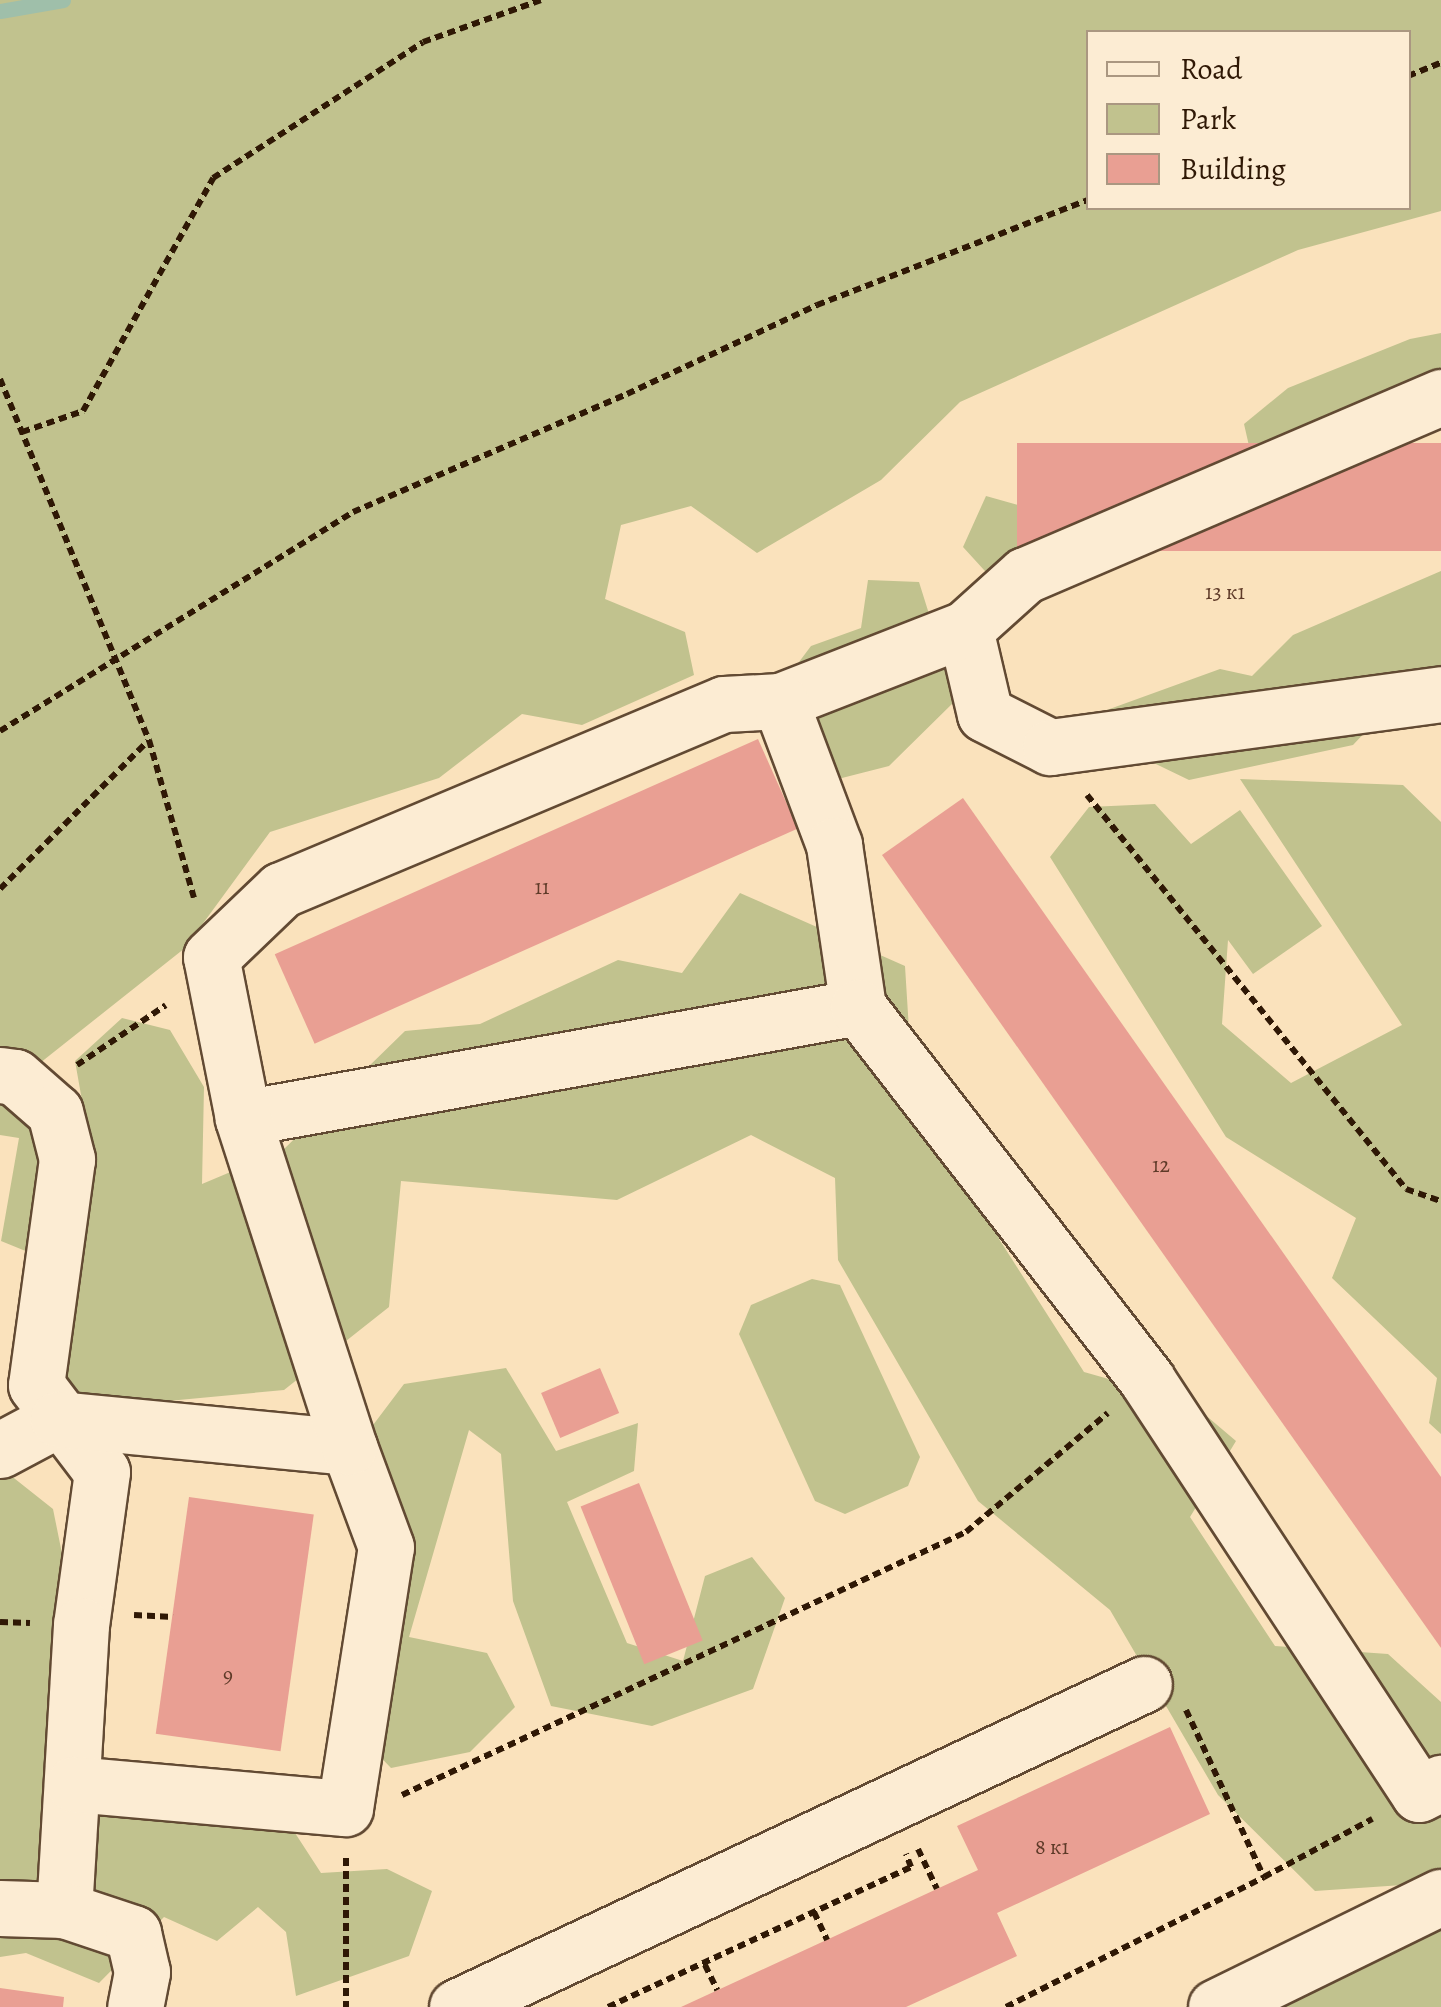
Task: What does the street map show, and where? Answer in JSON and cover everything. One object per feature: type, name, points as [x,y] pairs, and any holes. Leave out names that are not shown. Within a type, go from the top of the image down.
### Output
[{"type":"street","points":[[74,1784],[346,1808],[386,1548],[349,1447],[244,1118],[212,965],[281,890],[724,704],[780,701],[965,628],[1025,575],[1441,397]]},
{"type":"street","points":[[965,628],[984,714],[1050,747],[1441,694]]},
{"type":"street","points":[[780,701],[834,845],[858,1007],[1147,1380],[1430,1788]]},
{"type":"street","points":[[244,1118],[858,1007]]},
{"type":"street","points":[[17,1084],[55,1112],[67,1159],[36,1385],[58,1419],[102,1472],[81,1625],[64,1910]]},
{"type":"street","points":[[0,1450],[58,1419],[349,1447]]},
{"type":"street","points":[[457,2007],[1165,1696]]},
{"type":"street","points":[[1216,2007],[1441,1897]]},
{"type":"street","points":[[0,1908],[64,1910],[133,1933],[142,1972],[135,2007]]},
{"type":"path","points":[[22,432],[83,410],[213,178],[423,42],[541,0]]},
{"type":"path","points":[[1411,75],[1441,63]]},
{"type":"path","points":[[0,731],[353,512],[627,394],[817,305],[1086,201]]},
{"type":"path","points":[[0,379],[148,740],[212,965],[17,1084]]},
{"type":"path","points":[[0,888],[148,740]]},
{"type":"path","points":[[1050,747],[1169,901],[1406,1189],[1441,1201]]},
{"type":"path","points":[[346,2007],[346,1808],[407,1794],[966,1532],[1147,1380]]},
{"type":"path","points":[[1165,1696],[1264,1878]]},
{"type":"path","points":[[1006,2007],[1264,1878],[1430,1788]]},
{"type":"path","points":[[913,1838],[937,1889]]},
{"type":"path","points":[[705,1964],[701,1966],[911,1867],[902,1839]]},
{"type":"path","points":[[814,1912],[827,1940]]},
{"type":"path","points":[[705,1964],[716,1990]]},
{"type":"path","points":[[608,2007],[705,1964]]},
{"type":"green space","points":[[0,0],[1441,0],[1441,211],[1298,250],[960,402],[881,480],[757,553],[691,506],[621,525],[605,599],[685,632],[694,675],[582,725],[522,714],[439,778],[270,832],[185,948],[40,1063],[0,1052]]},
{"type":"green space","points":[[1441,333],[1441,424],[1252,459],[1244,424],[1288,388],[1410,339]]},
{"type":"green space","points":[[1109,459],[1169,459],[1148,543],[995,582],[963,547],[986,496],[1064,518]]},
{"type":"green space","points":[[1441,571],[1441,719],[1421,673],[1353,745],[1189,780],[1071,723],[1220,669],[1252,676],[1293,635]]},
{"type":"green space","points":[[868,580],[919,582],[956,700],[889,766],[838,779],[787,678],[811,646],[861,628]]},
{"type":"green space","points":[[1240,779],[1403,785],[1441,822],[1441,1434],[1429,1423],[1437,1378],[1332,1278],[1356,1218],[1226,1137],[1050,857],[1089,807],[1155,804],[1191,844],[1240,810],[1322,926],[1253,974],[1228,940],[1222,1024],[1291,1083],[1402,1025]]},
{"type":"green space","points":[[740,893],[905,966],[909,1030],[1004,1151],[999,1239],[1084,1372],[1190,1402],[1236,1441],[1190,1517],[1275,1646],[1388,1654],[1441,1702],[1441,1873],[1417,1884],[1315,1891],[1218,1795],[1110,1610],[978,1501],[838,1260],[835,1178],[751,1135],[617,1200],[401,1181],[389,1307],[284,1390],[72,1410],[60,1356],[92,1157],[75,1061],[122,1018],[170,1030],[204,1087],[202,1184],[283,1150],[405,1031],[480,1024],[618,960],[682,973]]},
{"type":"green space","points":[[0,1073],[54,1130],[28,1252],[1,1241],[19,1138],[0,1135]]},
{"type":"green space","points":[[812,1279],[840,1285],[920,1457],[908,1486],[845,1514],[815,1501],[739,1334],[751,1305]]},
{"type":"green space","points":[[506,1368],[556,1451],[638,1423],[634,1471],[567,1502],[627,1643],[683,1661],[705,1576],[752,1557],[785,1598],[753,1689],[652,1726],[551,1706],[513,1601],[501,1454],[469,1430],[409,1637],[487,1653],[515,1707],[470,1752],[391,1768],[338,1713],[366,1546],[367,1433],[404,1384]]},
{"type":"green space","points":[[0,1467],[53,1509],[74,1613],[44,1811],[284,1816],[321,1873],[387,1869],[432,1891],[409,1956],[296,1996],[286,1932],[258,1907],[217,1941],[164,1917],[99,1983],[26,1953],[0,1957]]},
{"type":"green space","points":[[1441,1922],[1441,2007],[1263,2007]]},
{"type":"building","points":[[1017,443],[1441,443],[1441,551],[1017,551]]},
{"type":"building","points":[[758,739],[798,829],[315,1044],[275,954]]},
{"type":"building","points":[[963,798],[1441,1477],[1441,1648],[882,855]]},
{"type":"building","points":[[600,1368],[619,1413],[560,1438],[541,1393]]},
{"type":"building","points":[[639,1483],[703,1641],[644,1664],[581,1507]]},
{"type":"building","points":[[189,1497],[314,1515],[281,1751],[156,1734]]},
{"type":"building","points":[[1170,1727],[1210,1814],[997,1913],[1017,1956],[906,2007],[681,2007],[978,1870],[957,1826]]},
{"type":"building","points":[[0,1988],[64,1997],[63,2007],[0,2007]]},
{"type":"waterway","points":[[0,11],[63,0]]}]
